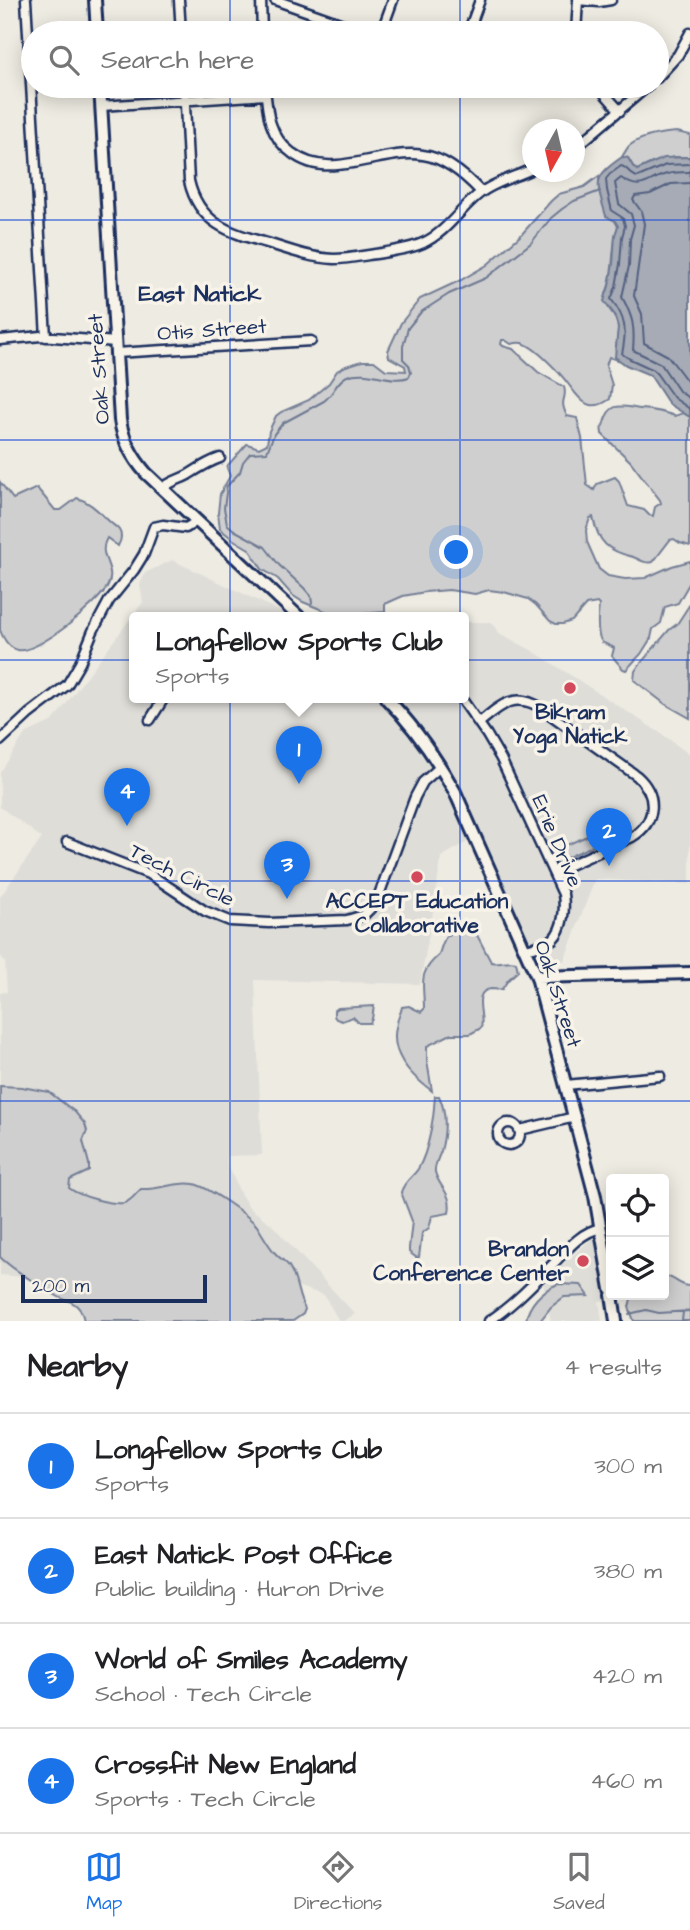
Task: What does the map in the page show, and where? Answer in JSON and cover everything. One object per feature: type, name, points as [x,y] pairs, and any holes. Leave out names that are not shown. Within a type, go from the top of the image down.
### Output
[{"type":"main road","points":[[95,0],[96,21]]},
{"type":"main road","name":"Oak Street","points":[[101,98],[123,437],[134,459],[162,489],[294,612]]},
{"type":"main road","name":"Oak Street","points":[[390,703],[415,731],[455,792],[537,977],[575,1117],[606,1258]]},
{"type":"main road","points":[[537,977],[690,973]]},
{"type":"main road","points":[[613,1300],[616,1321]]},
{"type":"street","points":[[26,0],[27,21]]},
{"type":"street","points":[[179,0],[180,21]]},
{"type":"street","points":[[261,0],[262,21]]},
{"type":"street","points":[[275,0],[334,21]]},
{"type":"street","points":[[385,21],[393,0]]},
{"type":"street","points":[[472,21],[480,0]]},
{"type":"street","points":[[577,21],[578,0],[611,0]]},
{"type":"street","points":[[669,65],[690,33]]},
{"type":"street","points":[[32,98],[46,337]]},
{"type":"street","points":[[185,98],[188,172],[193,195],[200,207],[224,229],[307,255],[350,258],[405,249],[426,242],[438,234],[481,192],[522,174]]},
{"type":"street","points":[[101,106],[209,98]]},
{"type":"street","points":[[267,98],[269,121],[274,133],[287,150],[306,162],[332,166],[404,154],[427,155],[447,164],[481,192]]},
{"type":"street","points":[[609,98],[620,111]]},
{"type":"street","points":[[585,141],[635,98]]},
{"type":"street","name":"Otis Street","points":[[0,340],[46,337],[116,348],[311,341]]},
{"type":"street","points":[[162,489],[170,482],[220,458]]},
{"type":"street","points":[[0,741],[29,714],[67,685],[109,601],[141,560],[154,527],[163,525],[186,528],[197,521]]},
{"type":"street","points":[[479,723],[508,702],[531,702],[637,776],[648,788],[652,806],[643,829],[632,837],[554,872]]},
{"type":"street","points":[[150,720],[161,703]]},
{"type":"street","name":"Erie Drive","points":[[465,703],[499,755],[554,872],[564,901],[560,927],[551,940],[525,949]]},
{"type":"street","name":"Tech Circle","points":[[67,842],[151,875],[200,908],[225,920],[269,923],[351,919],[366,914],[376,903],[415,797],[423,782],[440,767]]},
{"type":"street","points":[[566,1085],[660,1076]]},
{"type":"street","points":[[520,1130],[575,1117]]},
{"type":"street","points":[[489,1321],[580,1238],[601,1228]]},
{"type":"shaded area","points":[[677,132],[690,135],[690,157],[674,157],[637,170],[628,158],[622,157],[629,146],[640,140]]},
{"type":"shaded area","points":[[599,176],[599,183],[618,226],[605,297],[618,327],[617,360],[609,357],[606,366],[612,385],[610,399],[596,405],[586,403],[534,349],[522,343],[511,344],[505,340],[502,340],[501,344],[513,349],[538,372],[564,387],[564,410],[567,416],[577,418],[582,438],[587,485],[594,490],[597,484],[615,477],[628,506],[644,510],[649,515],[653,516],[655,507],[661,503],[660,500],[630,461],[602,434],[606,416],[613,408],[622,406],[675,416],[683,413],[690,417],[690,546],[674,539],[670,540],[653,562],[648,562],[611,549],[601,540],[593,517],[590,518],[586,530],[587,542],[599,569],[608,576],[645,578],[690,561],[690,582],[678,603],[665,607],[661,623],[653,629],[641,654],[626,670],[612,656],[614,648],[600,639],[597,603],[586,605],[572,621],[556,624],[528,599],[489,590],[475,594],[449,590],[403,596],[385,604],[385,612],[328,612],[292,595],[278,579],[262,569],[249,549],[220,529],[220,494],[230,476],[228,465],[247,444],[259,448],[267,444],[276,416],[309,400],[329,383],[337,371],[346,366],[362,361],[374,361],[386,370],[406,371],[405,366],[389,357],[388,351],[401,323],[420,299],[487,265],[521,235],[559,194],[584,187]]},
{"type":"shaded area","points":[[0,482],[13,499],[37,488],[55,510],[61,510],[77,498],[82,500],[91,505],[121,534],[118,546],[107,538],[104,544],[110,579],[103,593],[67,626],[27,649],[18,650],[12,647],[0,630]]},
{"type":"shaded area","points":[[172,560],[282,612],[135,612],[143,602],[140,585],[145,573]]},
{"type":"shaded area","points":[[690,604],[690,718],[665,704],[634,680],[635,671],[640,664],[677,624]]},
{"type":"shaded area","points":[[129,621],[129,703],[382,703],[428,761],[444,787],[469,841],[441,857],[420,984],[255,980],[262,1155],[228,1156],[228,1165],[250,1208],[271,1224],[355,1314],[343,1321],[339,1321],[324,1295],[262,1275],[73,1281],[0,1275],[0,993],[7,992],[5,962],[0,955],[0,897],[42,838],[0,807],[0,773],[25,734],[53,721]]},
{"type":"shaded area","points":[[469,622],[491,622],[499,633],[533,651],[690,755],[690,884],[595,879],[564,961],[539,962],[473,816],[431,745],[398,703],[469,703]]},
{"type":"shaded area","points":[[598,831],[603,841],[564,859],[560,850],[562,847]]},
{"type":"shaded area","points":[[469,927],[477,935],[491,962],[516,962],[518,971],[502,989],[491,989],[482,994],[481,1028],[470,1034],[451,1034],[427,1046],[432,1091],[416,1078],[398,1053],[395,1034],[397,1021],[402,1007],[409,1006],[421,1012],[424,1009],[423,979],[427,968],[439,955],[446,937]]},
{"type":"shaded area","points":[[374,1006],[370,1023],[359,1023],[353,1017],[342,1021],[334,1016],[334,1010],[338,1008]]},
{"type":"shaded area","points":[[0,1086],[49,1092],[75,1112],[85,1124],[87,1131],[83,1141],[89,1171],[70,1180],[69,1188],[74,1191],[87,1197],[124,1203],[141,1189],[194,1184],[237,1209],[257,1226],[272,1250],[289,1266],[305,1309],[303,1314],[293,1321],[84,1321],[75,1304],[57,1296],[12,1267],[0,1257]]},
{"type":"shaded area","points":[[435,1096],[439,1096],[442,1102],[445,1123],[443,1144],[435,1172],[450,1206],[449,1213],[432,1216],[429,1228],[422,1233],[417,1258],[409,1252],[412,1221],[401,1192],[418,1169],[425,1153]]},
{"type":"shaded area","name":"Brandon Conference Center","points":[[592,1238],[598,1241],[607,1300],[599,1301],[602,1321],[551,1321],[543,1282]]},
{"type":"shaded area","points":[[669,1277],[690,1286],[690,1321],[634,1321],[629,1307],[631,1300],[669,1300]]},
{"type":"shaded area","points":[[558,1284],[581,1285],[589,1296],[564,1297],[551,1307],[540,1321],[526,1321],[537,1299]]},
{"type":"water","points":[[622,157],[628,158],[637,170],[664,158],[690,157],[690,417],[669,404],[650,375],[615,357],[618,327],[614,314],[604,301],[609,286],[618,226],[606,216],[599,181],[605,170]]},
{"type":"waterway","points":[[312,603],[311,596],[279,565],[265,547],[227,524],[224,508],[227,486],[240,472],[243,462],[250,453],[267,452],[274,434],[283,423],[324,401],[347,376],[363,374],[394,379],[409,377],[411,372],[403,359],[403,346],[408,328],[421,312],[449,294],[486,278],[531,243],[562,209],[600,191]]},
{"type":"waterway","points":[[629,1314],[646,1310],[659,1313],[690,1311]]},
{"type":"waterway","points":[[682,1321],[683,1312]]},
{"type":"place","name":"Bikram Yoga Natick","points":[[570,688]]},
{"type":"place","name":"Longfellow Sports Club","points":[[299,784]]},
{"type":"place","name":"Crossfit New England","points":[[127,826]]},
{"type":"place","name":"East Natick Post Office","points":[[609,866]]},
{"type":"place","name":"ACCEPT Education Collaborative","points":[[417,877]]},
{"type":"place","name":"World of Smiles Academy","points":[[287,899]]},
{"type":"place","name":"Brandon Conference Center","points":[[583,1261]]},
{"type":"district","name":"East Natick","points":[[200,294]]}]
